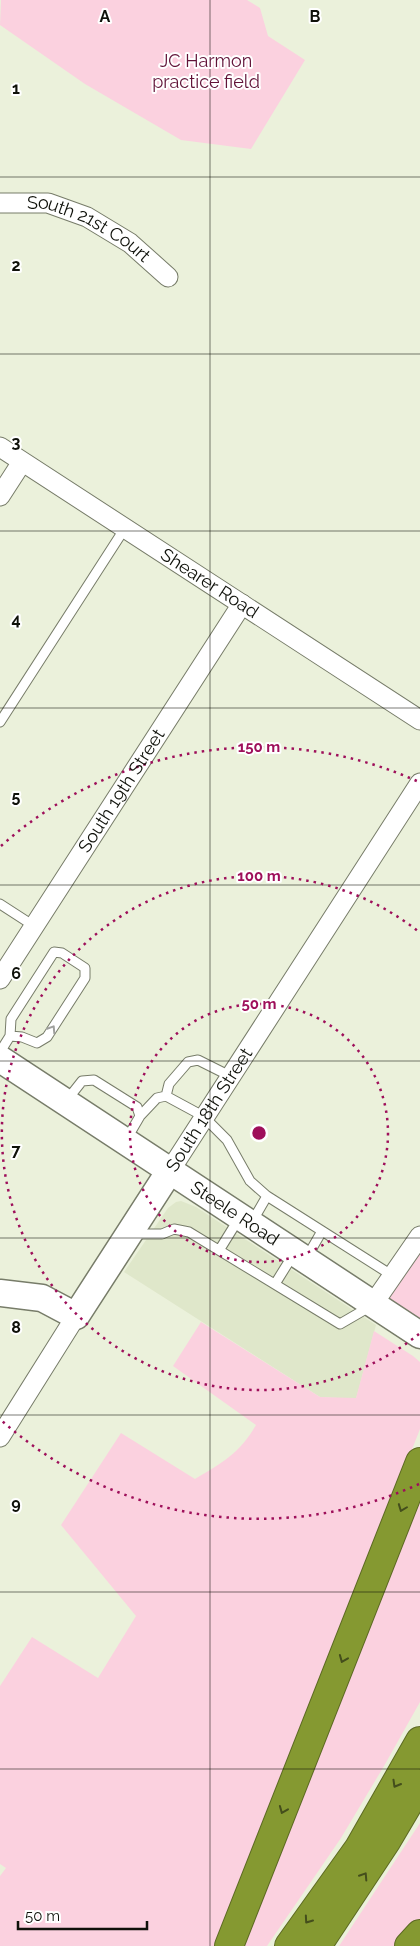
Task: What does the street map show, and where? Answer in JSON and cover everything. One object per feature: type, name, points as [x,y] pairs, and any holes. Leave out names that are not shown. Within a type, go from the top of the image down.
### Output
[{"type":"highway","points":[[229,1946],[420,1462]]},
{"type":"highway","points":[[289,1946],[359,1848],[420,1742]]},
{"type":"highway","points":[[318,1946],[388,1840],[420,1784]]},
{"type":"highway","points":[[409,1946],[420,1934]]},
{"type":"main road","name":"Steele Road","points":[[0,1059],[169,1172],[420,1334]]},
{"type":"main road","name":"South 18th Street","points":[[76,1316],[169,1172]]},
{"type":"main road","points":[[0,1293],[42,1298],[76,1316]]},
{"type":"street","name":"South 21st Court","points":[[0,203],[48,203],[87,217],[130,244],[168,277]]},
{"type":"street","name":"Shearer Road","points":[[0,446],[420,720]]},
{"type":"street","points":[[0,496],[22,462]]},
{"type":"street","name":"South 19th Street","points":[[0,978],[242,604]]},
{"type":"street","name":"South 18th Street","points":[[169,1172],[203,1116],[420,783]]},
{"type":"street","points":[[373,1304],[420,1236]]},
{"type":"street","name":"South 18th Street","points":[[0,1437],[76,1316]]},
{"type":"lane","points":[[0,722],[125,528]]},
{"type":"lane","points":[[0,904],[34,926]]},
{"type":"lane","points":[[0,1052],[10,1036],[11,1019],[54,952],[62,952],[84,968],[85,978],[47,1037],[37,1043],[22,1037],[10,1036]]},
{"type":"lane","points":[[166,1096],[169,1084],[188,1062],[198,1060],[230,1076]]},
{"type":"lane","points":[[66,1102],[82,1081],[94,1080],[137,1107],[140,1116]]},
{"type":"lane","points":[[125,1141],[140,1116],[157,1098],[166,1096],[203,1116],[227,1140],[250,1181],[267,1196],[393,1276]]},
{"type":"lane","points":[[220,1249],[267,1196]]},
{"type":"lane","points":[[128,1234],[162,1234],[174,1229],[189,1232],[220,1249],[340,1324],[373,1304]]},
{"type":"lane","points":[[276,1284],[322,1231]]},
{"type":"shaded area","points":[[181,1201],[196,1207],[376,1325],[356,1399],[320,1397],[124,1272],[168,1208]]},
{"type":"green space","name":"JC Harmon practice field","points":[[1,0],[247,0],[260,8],[268,36],[305,60],[251,149],[181,140],[85,84],[0,25]]},
{"type":"green space","points":[[420,1246],[420,1324],[390,1303],[388,1296]]},
{"type":"green space","points":[[201,1322],[320,1397],[356,1398],[374,1331],[420,1362],[420,1429],[256,1847],[215,1946],[0,1946],[0,1876],[6,1868],[0,1864],[0,1686],[32,1637],[98,1678],[136,1616],[61,1525],[121,1433],[195,1479],[237,1450],[256,1425],[173,1366]]},
{"type":"green space","points":[[420,1486],[420,1702],[341,1838],[267,1946],[238,1946]]},
{"type":"green space","points":[[420,1823],[420,1921],[396,1946],[339,1946]]}]
